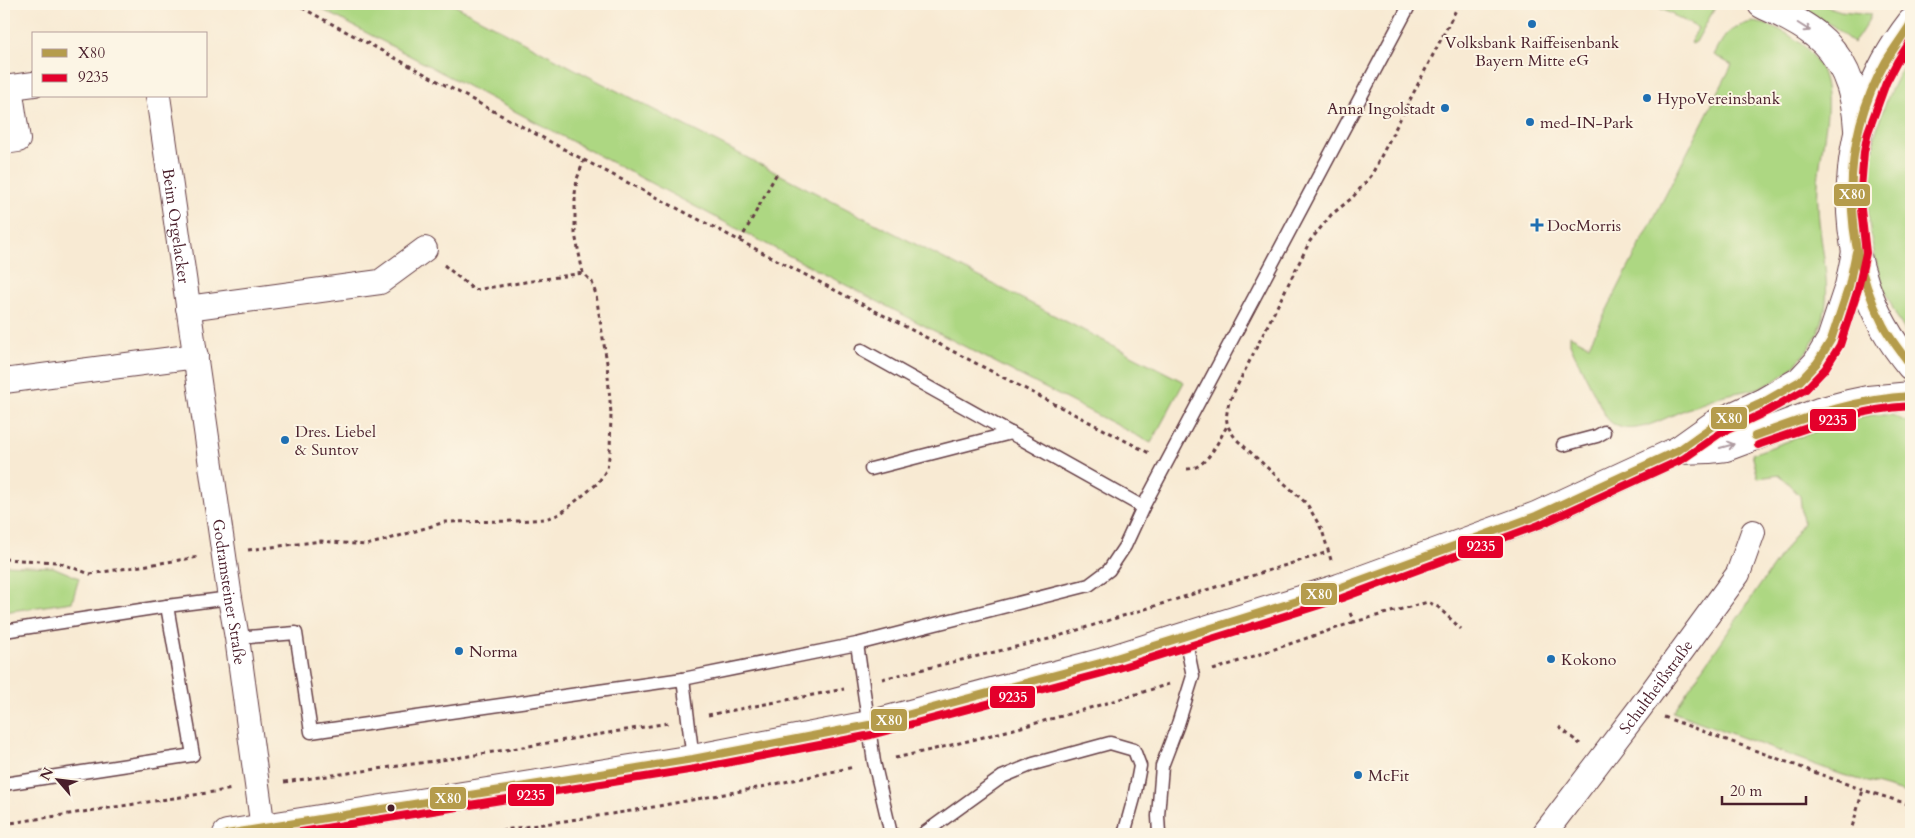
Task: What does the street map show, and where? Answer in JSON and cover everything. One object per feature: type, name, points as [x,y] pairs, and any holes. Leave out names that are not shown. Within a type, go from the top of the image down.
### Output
[{"type":"main road","points":[[1762,4],[1816,34],[1828,46],[1846,73],[1853,92],[1858,129]]},
{"type":"main road","points":[[1911,24],[1888,56],[1876,79],[1858,129],[1854,151],[1851,193],[1852,226],[1856,252],[1870,299],[1894,343],[1911,366]]},
{"type":"main road","points":[[227,834],[263,831],[693,759],[868,725],[1100,663],[1339,588],[1536,516],[1679,450],[1714,425],[1762,403],[1800,381],[1817,363],[1831,340],[1842,312],[1856,252]]},
{"type":"main road","points":[[1679,450],[1726,447],[1819,412],[1868,400],[1911,396]]},
{"type":"street","points":[[4,142],[18,140],[7,88],[32,84]]},
{"type":"street","name":"Beim Orgelacker","points":[[158,98],[196,356]]},
{"type":"street","points":[[188,308],[380,282],[425,249]]},
{"type":"street","points":[[4,381],[196,356]]},
{"type":"street","name":"Godramsteiner Straße","points":[[196,356],[230,598],[238,638],[263,831]]},
{"type":"street","name":"Schultheißstraße","points":[[1544,834],[1640,708],[1738,574],[1753,532]]},
{"type":"lane","points":[[238,638],[296,633],[311,732],[683,679],[857,644],[1089,585],[1109,570],[1125,546],[1143,507],[1410,4]]},
{"type":"lane","points":[[862,350],[1143,507]]},
{"type":"lane","points":[[1563,446],[1597,436],[1604,432]]},
{"type":"lane","points":[[871,469],[1011,433]]},
{"type":"lane","points":[[4,631],[230,598]]},
{"type":"lane","points":[[4,784],[193,755],[167,606]]},
{"type":"lane","points":[[1159,834],[1158,816],[1162,766],[1193,676],[1184,637]]},
{"type":"lane","points":[[857,644],[874,762],[891,834]]},
{"type":"lane","points":[[683,679],[693,759]]},
{"type":"lane","points":[[923,834],[1002,777],[1033,764],[1110,743],[1134,750],[1140,766],[1124,834]]},
{"type":"path","points":[[295,4],[584,160],[1167,462],[1190,469],[1198,466],[1206,460],[1227,426]]},
{"type":"path","points":[[1354,622],[1339,588],[1322,530],[1307,504],[1236,439],[1227,426],[1226,415],[1229,402],[1310,241],[1331,215],[1352,198],[1371,176],[1459,4]]},
{"type":"path","points":[[4,559],[56,562],[90,574],[224,553],[321,541],[366,545],[445,522],[518,521],[545,519],[560,514],[598,482],[607,469],[610,451],[611,406],[607,362],[596,295],[592,282],[583,273],[575,234],[574,212],[577,179],[584,160]]},
{"type":"path","points":[[740,241],[778,171]]},
{"type":"path","points":[[425,249],[474,290],[583,273]]},
{"type":"path","points":[[477,834],[632,811],[752,789],[956,744],[1118,700],[1354,622],[1428,602],[1438,607],[1461,629]]},
{"type":"path","points":[[1640,708],[1863,790],[1911,805]]},
{"type":"path","points":[[1850,834],[1863,790]]},
{"type":"green space","points":[[312,4],[452,4],[586,75],[1184,382],[1151,443],[751,236]]},
{"type":"green space","points":[[1652,4],[1717,4],[1696,42],[1692,44],[1690,43],[1698,28]]},
{"type":"green space","points":[[1791,4],[1819,4],[1841,11],[1871,14],[1853,43],[1833,26]]},
{"type":"green space","points":[[1751,22],[1775,28],[1796,40],[1810,53],[1820,67],[1825,81],[1827,114],[1819,170],[1818,201],[1827,291],[1821,324],[1814,340],[1803,355],[1775,381],[1753,389],[1717,397],[1649,425],[1630,429],[1621,428],[1613,424],[1606,417],[1570,344],[1570,335],[1589,345],[1732,65],[1714,55],[1728,33],[1737,27]]},
{"type":"green space","points":[[1911,53],[1911,339],[1893,308],[1880,275],[1873,246],[1868,189],[1870,161],[1876,133],[1896,79]]},
{"type":"green space","points":[[1872,415],[1892,415],[1911,424],[1911,794],[1843,775],[1673,712],[1803,523],[1800,496],[1780,475],[1758,478],[1752,454],[1853,418]]},
{"type":"green space","points":[[4,565],[53,567],[79,578],[72,602],[4,612]]},
{"type":"transit line","name":"X80","points":[[1911,23],[1886,61],[1871,93],[1860,125],[1854,159],[1852,193],[1854,227],[1860,261],[1869,293],[1883,325],[1911,366]]},
{"type":"transit line","name":"9235","points":[[288,834],[695,769],[871,735],[1103,673],[1342,598],[1539,525],[1683,459],[1719,434],[1766,412],[1806,389],[1825,369],[1840,345],[1858,289],[1866,253],[1860,201],[1864,152],[1868,132],[1886,83],[1911,40]]},
{"type":"transit line","name":"X80","points":[[227,834],[693,759],[869,725],[1100,663],[1339,588],[1536,516],[1679,450],[1714,425],[1762,403],[1800,381],[1817,363],[1831,340],[1849,286],[1856,252]]},
{"type":"transit line","name":"X80","points":[[1755,436],[1851,405],[1911,396]]},
{"type":"transit line","name":"9235","points":[[1758,445],[1852,415],[1911,406]]},
{"type":"place","name":"Volksbank Raiffeisenbank Bayern Mitte eG","points":[[1532,24]]},
{"type":"place","name":"HypoVereinsbank","points":[[1647,98]]},
{"type":"place","name":"Anna Ingolstadt","points":[[1445,108]]},
{"type":"place","name":"med-IN-Park","points":[[1530,122]]},
{"type":"place","name":"DocMorris","points":[[1537,225]]},
{"type":"place","name":"Dres. Liebel & Suntov","points":[[285,440]]},
{"type":"place","name":"Norma","points":[[459,651]]},
{"type":"place","name":"Kokono","points":[[1551,659]]},
{"type":"place","name":"McFit","points":[[1358,775]]}]
